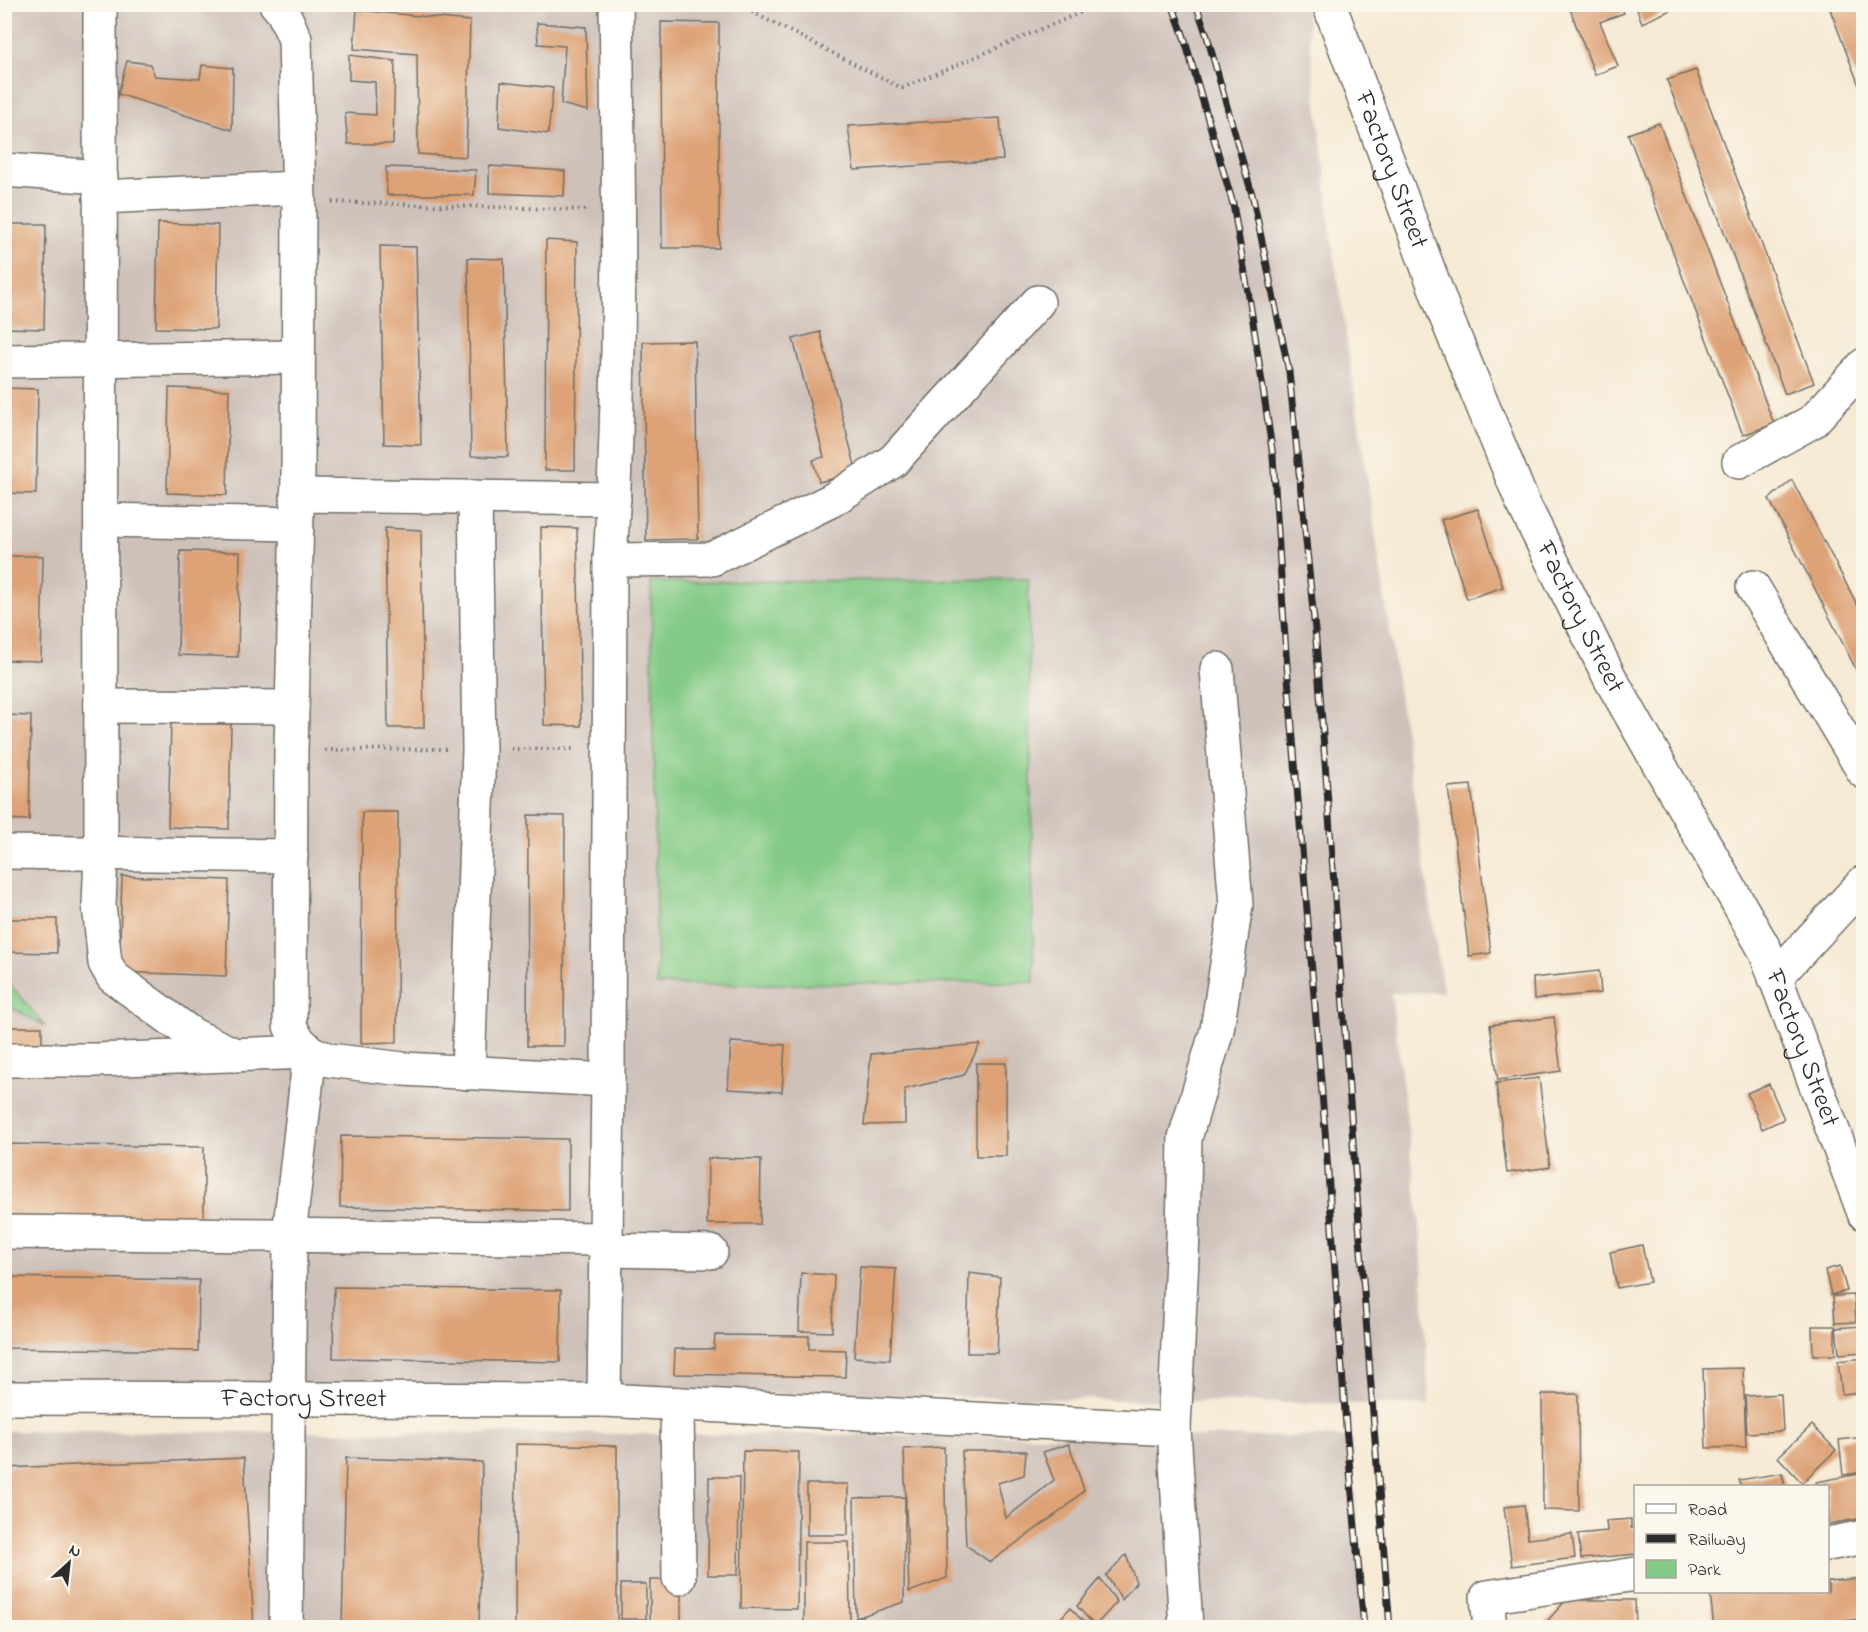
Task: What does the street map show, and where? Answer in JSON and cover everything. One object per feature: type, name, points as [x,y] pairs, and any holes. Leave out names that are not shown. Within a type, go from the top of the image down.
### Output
[{"type":"street","points":[[100,4],[101,854],[99,905],[105,963],[113,977],[193,1035],[235,1055]]},
{"type":"street","points":[[276,4],[283,12],[296,39],[298,357],[292,707],[290,1026],[297,1039],[310,1052],[329,1060],[403,1069],[608,1080]]},
{"type":"street","points":[[604,1400],[610,560],[614,500],[619,210],[616,4]]},
{"type":"street","name":"Factory Street","points":[[1329,4],[1445,314],[1522,501],[1610,678],[1765,950],[1863,1213]]},
{"type":"street","points":[[4,170],[100,187],[298,195]]},
{"type":"street","points":[[610,560],[712,559],[832,500],[893,461],[1038,302]]},
{"type":"street","points":[[4,361],[298,357]]},
{"type":"street","points":[[1740,462],[1813,421],[1863,365]]},
{"type":"street","points":[[101,520],[475,497],[614,500]]},
{"type":"street","points":[[468,1073],[479,749],[475,497]]},
{"type":"street","points":[[1753,587],[1863,772]]},
{"type":"street","points":[[1186,1628],[1173,1429],[1183,1235],[1185,1138],[1217,1030],[1236,905],[1217,669]]},
{"type":"street","points":[[101,706],[292,707]]},
{"type":"street","points":[[4,852],[291,856]]},
{"type":"street","points":[[1775,978],[1863,882]]},
{"type":"street","points":[[4,1060],[96,1060],[310,1052]]},
{"type":"street","points":[[286,1628],[290,1245],[288,1235],[310,1052]]},
{"type":"street","points":[[4,1232],[288,1235],[606,1245],[711,1252]]},
{"type":"street","name":"Factory Street","points":[[4,1398],[604,1400],[1173,1429]]},
{"type":"street","points":[[677,1404],[679,1578]]},
{"type":"street","points":[[1829,1544],[1863,1537]]},
{"type":"street","points":[[1490,1628],[1487,1598],[1634,1574]]},
{"type":"path","points":[[736,4],[902,88],[1101,4]]},
{"type":"path","points":[[298,195],[619,210]]},
{"type":"shaded area","points":[[5,5],[1306,5],[1332,241],[1443,992],[1391,993],[1420,1225],[1429,1405],[5,1381]]},
{"type":"shaded area","points":[[5,1431],[1351,1437],[1365,1627],[5,1628]]},
{"type":"green space","points":[[1028,579],[1034,982],[657,985],[651,582]]},
{"type":"green space","points":[[5,979],[8,982],[45,1026],[5,1004]]},
{"type":"building","points":[[1568,4],[1620,4],[1624,13],[1600,22],[1618,66],[1595,75]]},
{"type":"building","points":[[1635,4],[1671,4],[1673,9],[1642,23]]},
{"type":"building","points":[[1828,4],[1864,4],[1864,96],[1863,96]]},
{"type":"building","points":[[357,10],[470,21],[466,157],[418,154],[417,54],[354,49]]},
{"type":"building","points":[[661,22],[719,23],[719,248],[662,248]]},
{"type":"building","points":[[537,23],[586,27],[588,111],[561,104],[565,46],[538,44]]},
{"type":"building","points":[[349,55],[395,61],[393,144],[348,144],[345,113],[376,115],[375,82],[349,80]]},
{"type":"building","points":[[127,61],[150,64],[155,76],[200,79],[202,65],[233,68],[232,130],[118,94]]},
{"type":"building","points":[[1696,70],[1814,383],[1785,394],[1667,80]]},
{"type":"building","points":[[501,82],[553,88],[548,134],[499,127]]},
{"type":"building","points":[[1000,118],[1003,160],[854,170],[848,126]]},
{"type":"building","points":[[1659,123],[1774,424],[1743,435],[1628,134]]},
{"type":"building","points":[[489,166],[565,171],[564,196],[489,193]]},
{"type":"building","points":[[386,167],[476,170],[474,195],[387,195]]},
{"type":"building","points":[[158,223],[218,225],[216,329],[156,328]]},
{"type":"building","points":[[4,224],[46,224],[44,329],[4,328]]},
{"type":"building","points":[[546,240],[577,242],[575,470],[545,470]]},
{"type":"building","points":[[380,246],[416,247],[421,445],[384,444]]},
{"type":"building","points":[[468,258],[504,259],[508,457],[471,456]]},
{"type":"building","points":[[820,332],[857,473],[819,482],[813,460],[824,457],[793,339]]},
{"type":"building","points":[[695,341],[698,539],[646,540],[643,342]]},
{"type":"building","points":[[4,388],[38,389],[36,494],[4,493]]},
{"type":"building","points":[[169,388],[229,390],[227,495],[167,493]]},
{"type":"building","points":[[1792,480],[1864,618],[1864,685],[1769,499]]},
{"type":"building","points":[[1478,509],[1503,587],[1467,599],[1441,520]]},
{"type":"building","points":[[541,527],[577,528],[581,726],[544,725]]},
{"type":"building","points":[[385,528],[421,530],[424,728],[388,728]]},
{"type":"building","points":[[180,551],[240,552],[238,657],[178,655]]},
{"type":"building","points":[[4,556],[43,556],[41,661],[4,660]]},
{"type":"building","points":[[4,715],[31,716],[29,820],[4,819]]},
{"type":"building","points":[[171,723],[231,724],[229,829],[168,827]]},
{"type":"building","points":[[1471,785],[1491,953],[1469,956],[1448,787]]},
{"type":"building","points":[[362,812],[398,812],[397,1042],[361,1043]]},
{"type":"building","points":[[528,815],[565,816],[564,1046],[527,1046]]},
{"type":"building","points":[[122,876],[229,880],[226,976],[119,972]]},
{"type":"building","points":[[4,919],[57,919],[57,953],[4,952]]},
{"type":"building","points":[[1599,971],[1601,993],[1534,999],[1533,978]]},
{"type":"building","points":[[1554,1017],[1561,1071],[1498,1080],[1490,1025]]},
{"type":"building","points":[[4,1027],[42,1027],[42,1059],[4,1058]]},
{"type":"building","points":[[731,1042],[785,1045],[782,1092],[728,1089]]},
{"type":"building","points":[[980,1044],[964,1075],[905,1089],[905,1124],[864,1125],[871,1054]]},
{"type":"building","points":[[976,1063],[1006,1063],[1006,1156],[976,1156]]},
{"type":"building","points":[[1539,1078],[1550,1167],[1507,1173],[1496,1083]]},
{"type":"building","points":[[1769,1084],[1784,1119],[1762,1129],[1747,1093]]},
{"type":"building","points":[[341,1136],[568,1139],[568,1211],[340,1207]]},
{"type":"building","points":[[4,1144],[204,1147],[204,1218],[4,1215]]},
{"type":"building","points":[[708,1158],[761,1159],[760,1224],[707,1224]]},
{"type":"building","points":[[1642,1245],[1650,1282],[1617,1288],[1610,1252]]},
{"type":"building","points":[[1840,1266],[1847,1291],[1831,1295],[1825,1270]]},
{"type":"building","points":[[860,1267],[896,1269],[890,1360],[854,1357]]},
{"type":"building","points":[[801,1273],[834,1275],[832,1332],[799,1331]]},
{"type":"building","points":[[969,1273],[1000,1277],[997,1353],[967,1353]]},
{"type":"building","points":[[4,1277],[199,1280],[198,1351],[4,1348]]},
{"type":"building","points":[[334,1287],[561,1290],[560,1362],[333,1358]]},
{"type":"building","points":[[1854,1295],[1856,1322],[1835,1323],[1833,1296]]},
{"type":"building","points":[[1812,1326],[1835,1326],[1835,1355],[1813,1355]]},
{"type":"building","points":[[1861,1326],[1864,1352],[1839,1354],[1836,1328]]},
{"type":"building","points":[[715,1335],[809,1336],[809,1349],[846,1350],[845,1377],[674,1374],[675,1349],[714,1349]]},
{"type":"building","points":[[1864,1358],[1864,1392],[1842,1394],[1838,1361]]},
{"type":"building","points":[[1743,1368],[1746,1447],[1706,1448],[1703,1369]]},
{"type":"building","points":[[1542,1394],[1578,1394],[1579,1511],[1543,1510]]},
{"type":"building","points":[[1781,1394],[1783,1431],[1747,1433],[1745,1396]]},
{"type":"building","points":[[1812,1425],[1836,1450],[1802,1483],[1778,1457]]},
{"type":"building","points":[[1864,1437],[1864,1472],[1843,1475],[1839,1440]]},
{"type":"building","points":[[516,1444],[617,1446],[617,1628],[515,1628]]},
{"type":"building","points":[[1069,1444],[1084,1490],[1065,1508],[990,1562],[966,1545],[962,1451],[1026,1451],[1024,1475],[998,1483],[1006,1518],[1054,1480],[1043,1452]]},
{"type":"building","points":[[944,1447],[947,1578],[909,1592],[904,1449]]},
{"type":"building","points":[[743,1451],[799,1452],[797,1609],[741,1608]]},
{"type":"building","points":[[244,1458],[254,1628],[4,1628],[4,1468]]},
{"type":"building","points":[[346,1458],[482,1462],[479,1628],[342,1628]]},
{"type":"building","points":[[1782,1473],[1785,1485],[1741,1485],[1739,1480]]},
{"type":"building","points":[[1864,1473],[1864,1518],[1829,1524],[1829,1485],[1817,1485],[1816,1482]]},
{"type":"building","points":[[709,1477],[739,1477],[738,1575],[708,1575]]},
{"type":"building","points":[[807,1484],[848,1484],[848,1535],[807,1535]]},
{"type":"building","points":[[905,1497],[904,1602],[856,1618],[854,1498]]},
{"type":"building","points":[[1524,1505],[1528,1539],[1572,1534],[1575,1558],[1512,1566],[1504,1507]]},
{"type":"building","points":[[1631,1519],[1631,1528],[1634,1528],[1634,1554],[1581,1559],[1578,1534],[1607,1531],[1606,1521]]},
{"type":"building","points":[[804,1542],[849,1542],[850,1621],[833,1628],[804,1628]]},
{"type":"building","points":[[1126,1555],[1136,1582],[1122,1600],[1106,1575]]},
{"type":"building","points":[[1864,1578],[1864,1619],[1770,1628],[1714,1628],[1710,1593],[1829,1593],[1829,1581]]},
{"type":"building","points":[[1100,1579],[1117,1602],[1095,1626],[1077,1606]]},
{"type":"building","points":[[650,1580],[681,1580],[681,1628],[650,1628]]},
{"type":"building","points":[[621,1584],[646,1584],[646,1619],[621,1619]]},
{"type":"building","points":[[1566,1600],[1635,1600],[1636,1628],[1541,1628]]},
{"type":"building","points":[[1070,1608],[1090,1628],[1066,1628],[1059,1620]]},
{"type":"railway","points":[[1172,4],[1233,204],[1273,456],[1286,653],[1325,1130],[1346,1426],[1364,1628]]},
{"type":"railway","points":[[1196,4],[1253,198],[1289,372],[1316,640],[1390,1628]]}]
